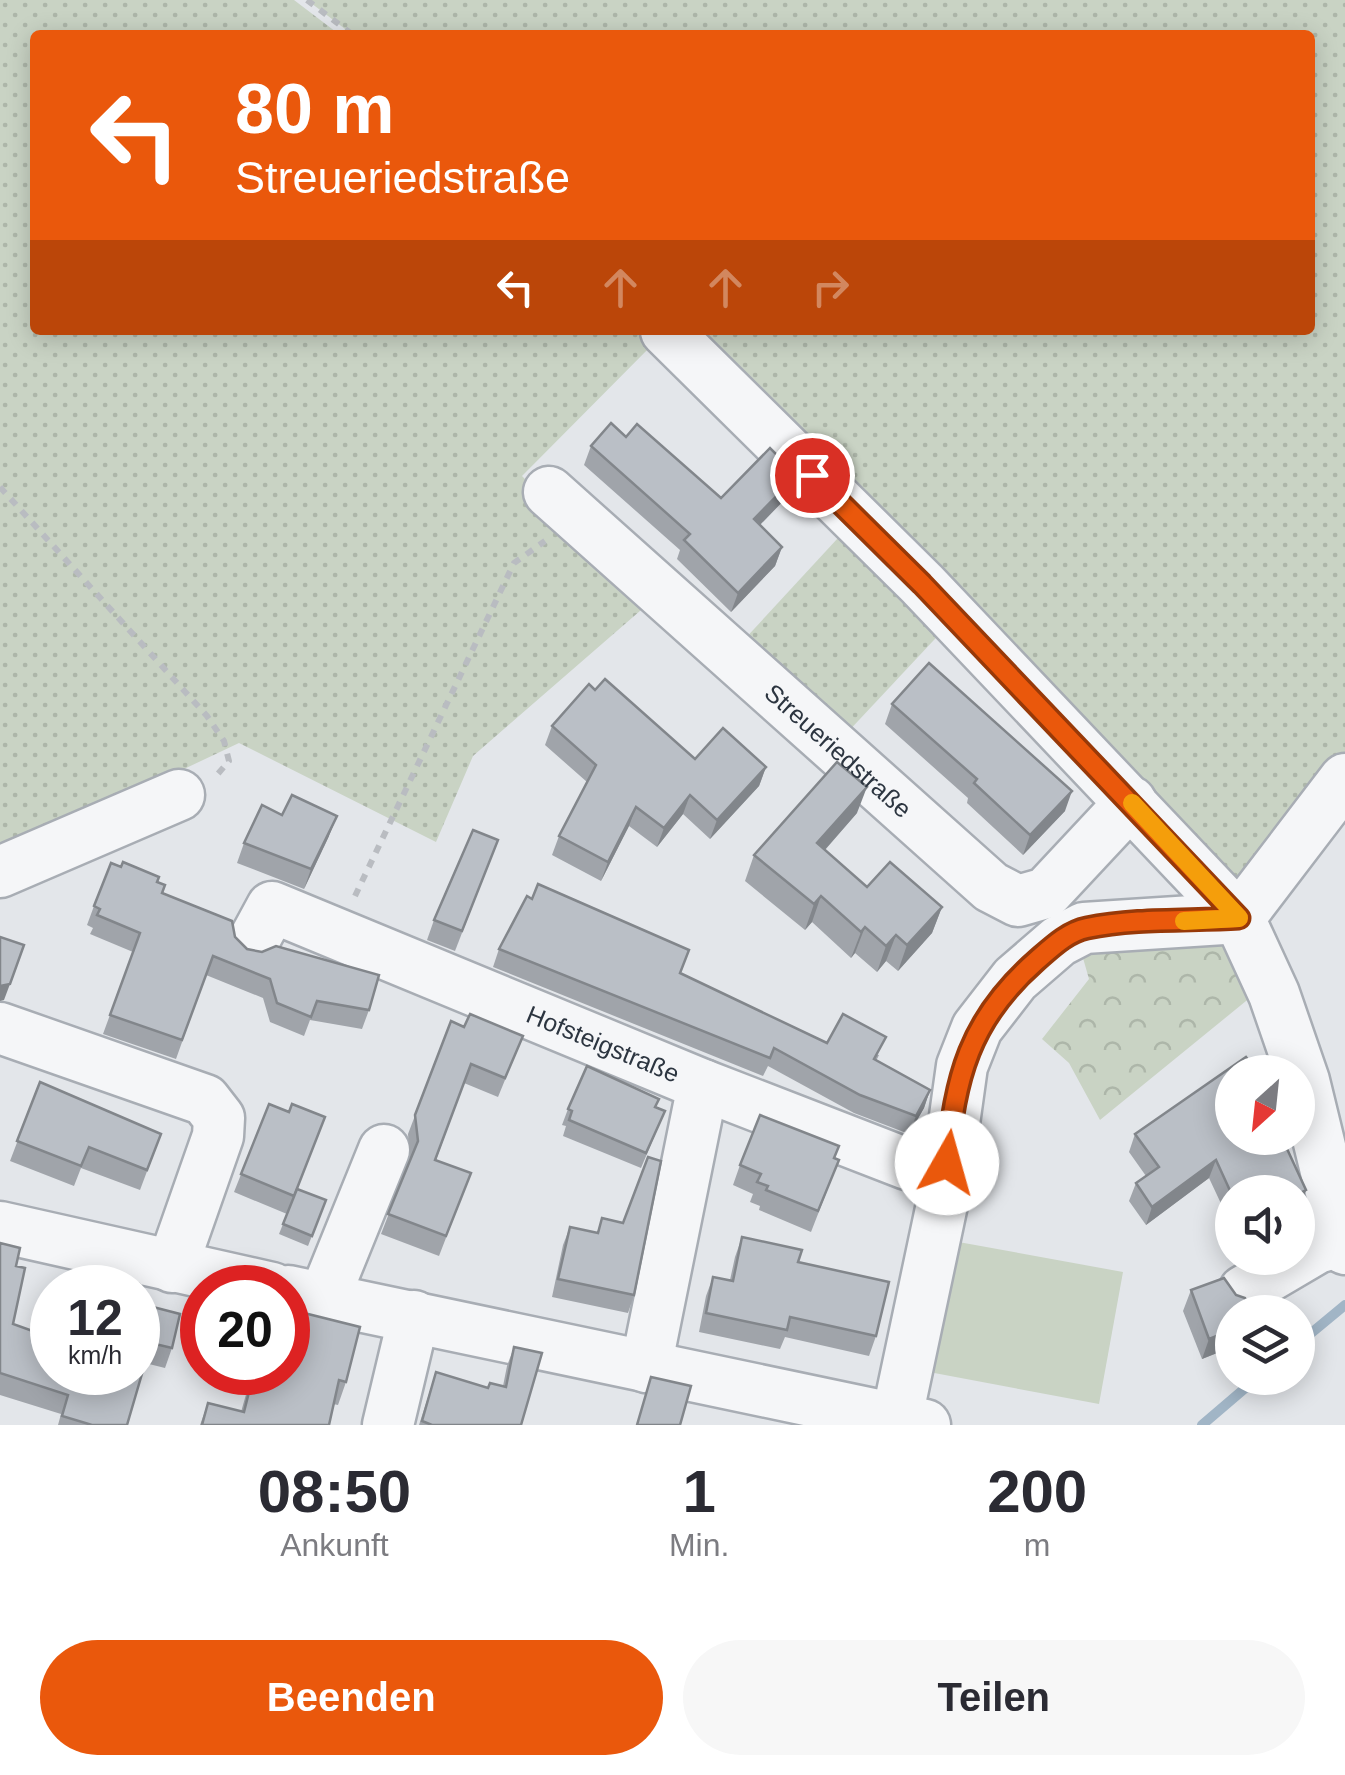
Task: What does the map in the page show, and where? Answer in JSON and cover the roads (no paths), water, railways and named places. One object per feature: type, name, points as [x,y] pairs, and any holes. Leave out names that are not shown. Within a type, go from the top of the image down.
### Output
[{"type":"street","points":[[669,335],[922,584],[1239,918],[1330,1111],[1344,1244],[1318,1248],[1244,1290]]},
{"type":"street","name":"Streueriedstraße","points":[[549,492],[992,887],[1018,901],[1046,892],[1131,802]]},
{"type":"street","points":[[310,1295],[911,1421],[962,1066],[977,1028],[1015,980],[1059,940],[1084,928],[1239,918],[1345,779]]},
{"type":"street","points":[[0,872],[179,795]]},
{"type":"street","name":"Hofsteigstraße","points":[[253,942],[272,907],[703,1085],[646,1367]]},
{"type":"street","points":[[0,1028],[205,1100],[212,1109],[218,1118],[218,1136],[172,1267]]},
{"type":"street","points":[[703,1085],[907,1164]]},
{"type":"street","points":[[310,1287],[384,1150]]},
{"type":"street","points":[[0,1227],[180,1269]]},
{"type":"street","points":[[388,1425],[414,1316]]},
{"type":"waterway","points":[[1315,1330],[1345,1305]]},
{"type":"waterway","points":[[1202,1425],[1237,1395]]}]
